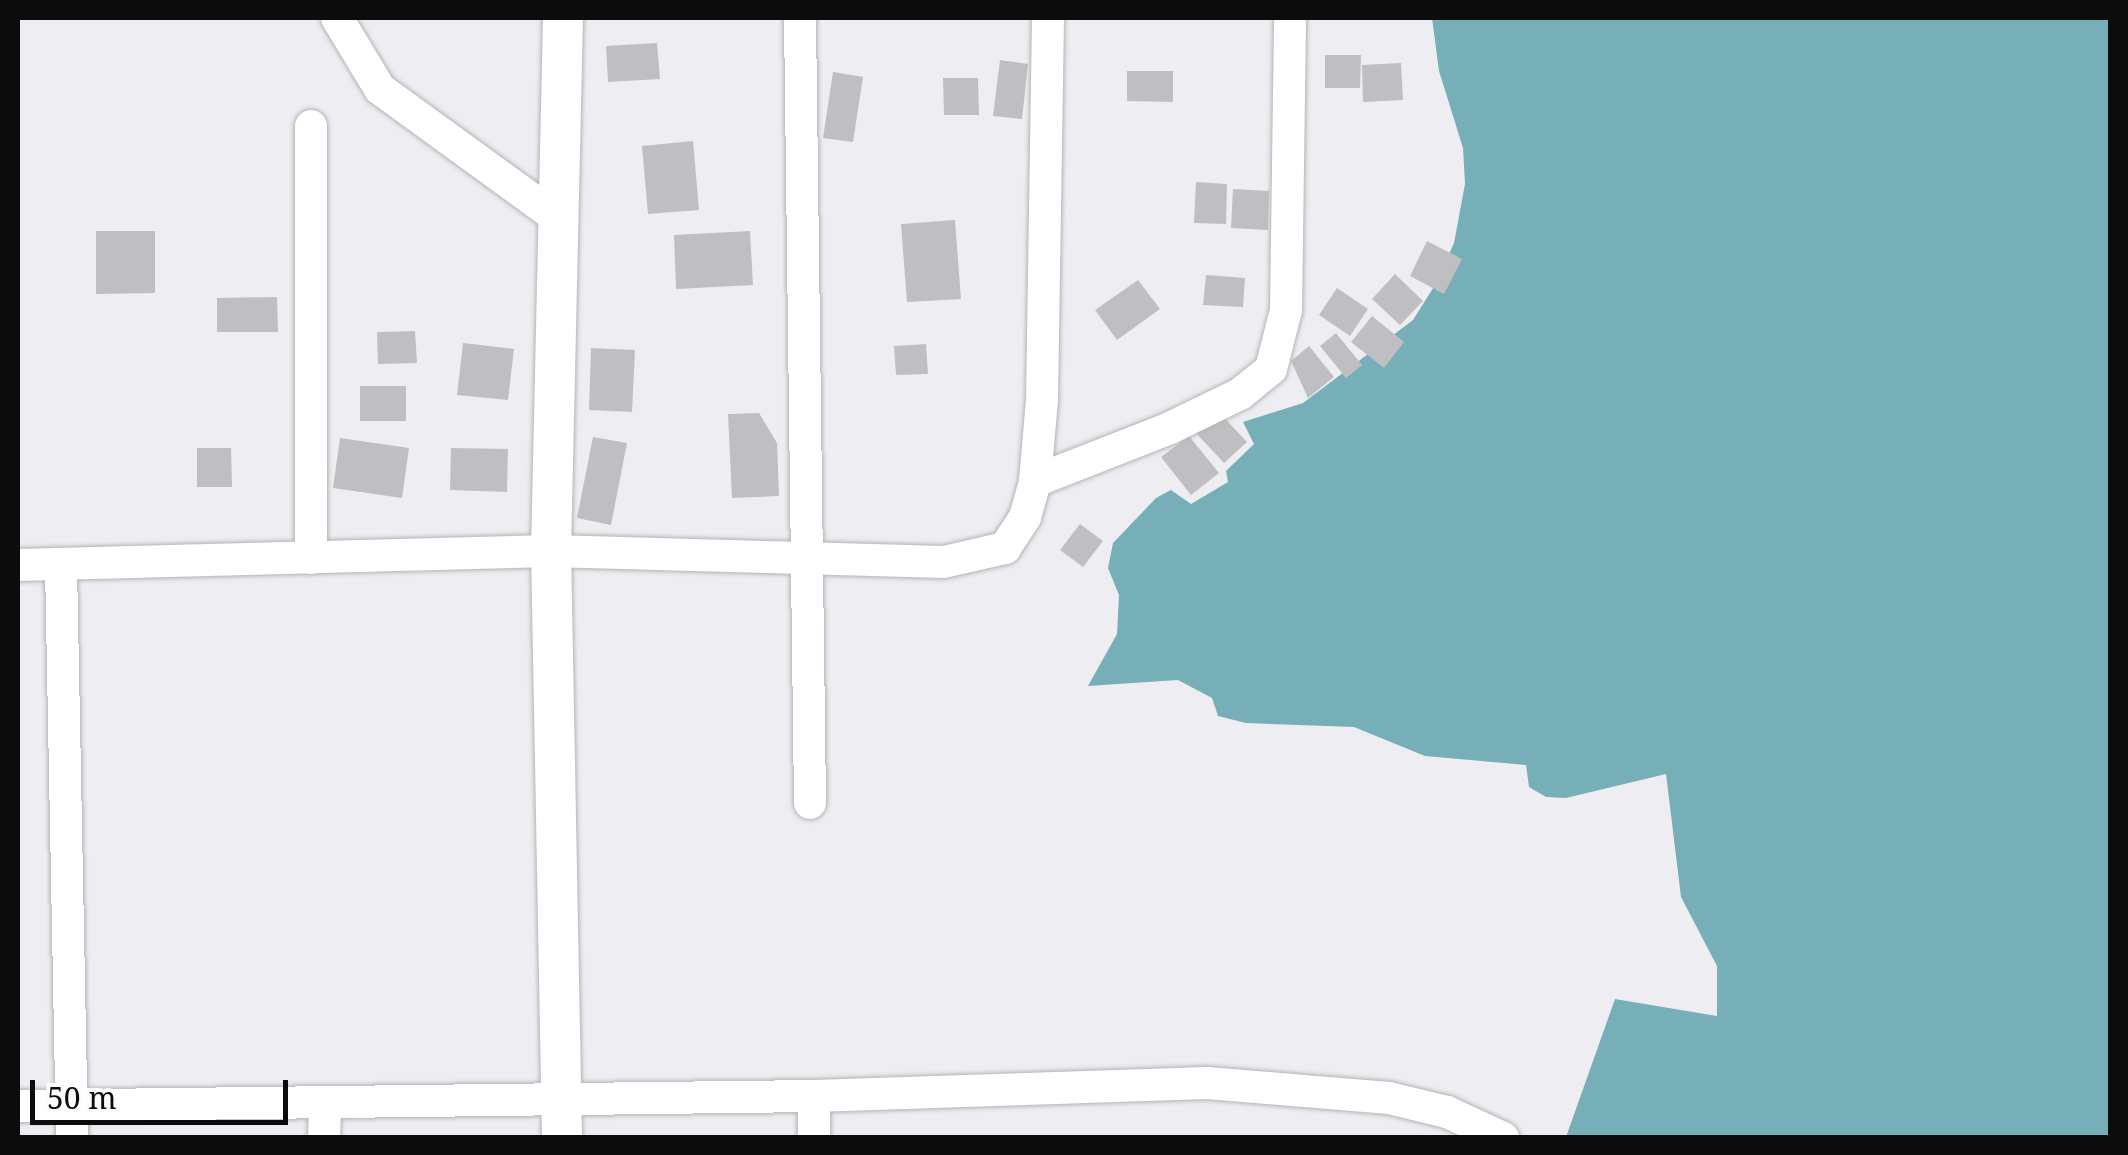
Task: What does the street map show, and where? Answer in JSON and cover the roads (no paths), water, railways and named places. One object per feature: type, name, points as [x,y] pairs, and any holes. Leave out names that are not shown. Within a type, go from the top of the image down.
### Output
[{"type":"street","points":[[338,18],[380,89],[559,219]]},
{"type":"street","points":[[562,1118],[551,552],[564,18]]},
{"type":"street","points":[[800,18],[810,803]]},
{"type":"street","points":[[18,565],[551,552],[972,560],[1004,548],[1025,516],[1034,480],[1046,304],[1048,18]]},
{"type":"street","points":[[1034,480],[1170,428],[1240,394],[1270,370],[1286,310],[1290,18]]},
{"type":"street","points":[[311,126],[311,558]]},
{"type":"street","points":[[61,565],[72,1122]]},
{"type":"street","points":[[18,1106],[72,1122],[325,1103],[562,1118],[814,1096],[1207,1082],[1292,1086],[1416,1104],[1503,1138]]},
{"type":"street","points":[[814,1096],[814,1138]]},
{"type":"street","points":[[324,1138],[325,1103]]},
{"type":"water","points":[[1432,18],[2110,18],[2110,1137],[1566,1137],[1615,999],[1717,1016],[1717,966],[1681,897],[1666,774],[1566,798],[1546,797],[1529,787],[1526,765],[1425,756],[1354,727],[1246,723],[1218,716],[1212,698],[1178,680],[1088,686],[1117,634],[1119,595],[1108,568],[1113,543],[1156,498],[1171,490],[1191,504],[1228,482],[1226,471],[1254,444],[1243,422],[1303,403],[1413,320],[1435,285],[1454,243],[1465,184],[1463,148],[1439,71]]}]
